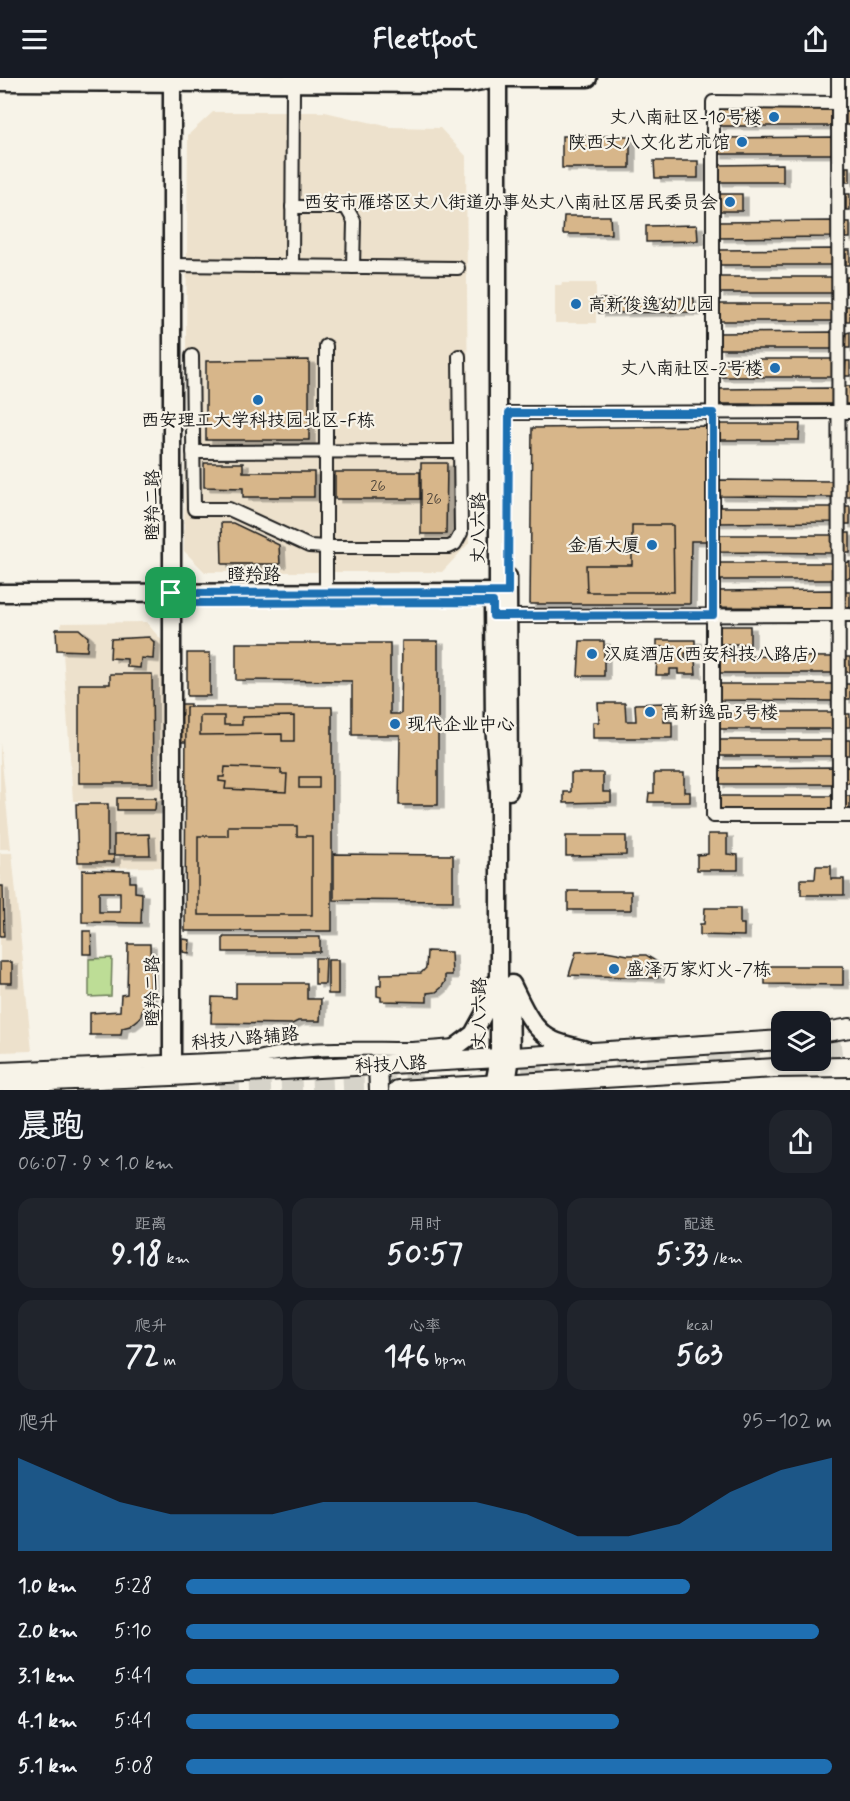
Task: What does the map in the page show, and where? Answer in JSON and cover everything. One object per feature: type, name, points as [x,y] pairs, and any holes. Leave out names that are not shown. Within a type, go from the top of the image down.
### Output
[{"type":"main road","points":[[0,82],[172,80],[466,84],[498,78],[588,78]]},
{"type":"main road","name":"丈八六路","points":[[498,78],[505,1058],[500,1087]]},
{"type":"main road","name":"丈八六路","points":[[501,604],[509,413],[508,78]]},
{"type":"main road","name":"瞪羚二路","points":[[172,80],[172,1069]]},
{"type":"main road","name":"瞪羚路","points":[[0,593],[501,604]]},
{"type":"main road","name":"瞪羚路","points":[[0,603],[326,593],[501,604]]},
{"type":"main road","points":[[437,1061],[473,1034],[504,975]]},
{"type":"main road","points":[[504,975],[530,1018],[542,1033],[554,1041],[593,1052]]},
{"type":"main road","points":[[831,1031],[850,1028]]},
{"type":"main road","name":"科技八路","points":[[0,1083],[172,1069],[378,1064],[505,1058],[771,1041]]},
{"type":"main road","points":[[631,1049],[632,1076]]},
{"type":"main road","points":[[378,1064],[379,1090]]},
{"type":"main road","name":"科技八路","points":[[398,1090],[500,1087],[583,1079],[775,1068],[850,1067]]},
{"type":"main road","points":[[546,1090],[551,1086],[583,1079]]},
{"type":"street","points":[[838,78],[845,412],[845,816],[713,816],[713,102],[838,103]]},
{"type":"street","points":[[292,266],[293,89]]},
{"type":"street","points":[[292,207],[346,207],[354,221],[353,267]]},
{"type":"street","points":[[172,265],[458,268]]},
{"type":"street","points":[[326,346],[326,593]]},
{"type":"street","points":[[192,356],[194,509],[229,509],[309,546],[326,548],[449,547],[455,544],[461,533],[459,356]]},
{"type":"street","points":[[509,413],[845,412]]},
{"type":"street","points":[[194,452],[460,450]]},
{"type":"street","points":[[501,604],[713,615],[844,615]]},
{"type":"street","name":"科技八路辅路","points":[[0,1069],[172,1069],[258,1058],[280,1052],[457,1046]]},
{"type":"shaded area","points":[[213,112],[325,112],[390,127],[440,128],[466,156],[469,543],[442,572],[205,572],[184,551],[188,135]]},
{"type":"shaded area","name":"高新俊逸幼儿园","points":[[596,283],[596,323],[555,323],[555,285]]},
{"type":"shaded area","points":[[146,622],[163,642],[161,867],[79,868],[78,803],[93,802],[73,801],[61,623]]},
{"type":"shaded area","points":[[0,743],[11,849],[0,849]]},
{"type":"shaded area","points":[[0,853],[12,853],[32,1051],[0,1052]]},
{"type":"green space","points":[[112,958],[111,996],[89,997],[89,959]]},
{"type":"building","name":"丈八南社区-10号楼","points":[[832,108],[832,126],[717,126],[717,109]]},
{"type":"building","points":[[846,111],[850,111],[850,125],[846,125]]},
{"type":"building","points":[[562,136],[630,136],[630,168],[562,168]]},
{"type":"building","points":[[832,137],[832,154],[717,154],[717,138]]},
{"type":"building","points":[[654,161],[698,161],[698,178],[655,178]]},
{"type":"building","points":[[783,164],[783,182],[717,182],[717,165]]},
{"type":"building","points":[[846,167],[850,167],[850,182],[846,182]]},
{"type":"building","name":"西安市雁塔区丈八街道办事处丈八南社区居民委员会","points":[[718,194],[742,194],[742,211],[718,211]]},
{"type":"building","points":[[846,194],[850,194],[850,210],[846,210]]},
{"type":"building","points":[[564,216],[610,216],[611,234],[563,234]]},
{"type":"building","points":[[833,221],[833,237],[718,238],[719,222]]},
{"type":"building","points":[[845,222],[850,222],[850,238],[845,238]]},
{"type":"building","points":[[697,225],[698,241],[646,242],[646,226]]},
{"type":"building","points":[[833,249],[833,265],[718,265],[718,250]]},
{"type":"building","points":[[846,250],[850,250],[850,265],[846,265]]},
{"type":"building","points":[[718,277],[832,277],[832,293],[718,293]]},
{"type":"building","points":[[846,277],[850,277],[850,293],[846,293]]},
{"type":"building","points":[[694,298],[694,312],[599,313],[599,299]]},
{"type":"building","points":[[718,304],[832,304],[833,321],[718,321]]},
{"type":"building","points":[[846,306],[850,306],[850,321],[846,321]]},
{"type":"building","points":[[833,332],[833,349],[718,349],[718,333]]},
{"type":"building","points":[[850,332],[850,348],[845,348],[846,333]]},
{"type":"building","name":"丈八南社区-2号楼","points":[[718,359],[833,359],[833,377],[718,377]]},
{"type":"building","name":"西安理工大学科技园北区-F栋","points":[[309,360],[309,440],[206,440],[206,361]]},
{"type":"building","points":[[846,361],[850,361],[850,376],[845,376]]},
{"type":"building","points":[[845,386],[850,386],[850,404],[845,404]]},
{"type":"building","points":[[833,388],[833,404],[718,404],[718,389]]},
{"type":"building","points":[[716,424],[800,424],[799,440],[717,440]]},
{"type":"building","points":[[706,426],[706,541],[691,541],[690,604],[530,604],[532,428]]},
{"type":"building","points":[[204,463],[243,463],[243,472],[314,472],[314,497],[243,497],[243,488],[204,487]]},
{"type":"building","points":[[421,463],[447,463],[446,534],[421,534]]},
{"type":"building","points":[[335,472],[420,472],[420,499],[335,499]]},
{"type":"building","points":[[845,479],[850,479],[850,496],[844,496]]},
{"type":"building","points":[[718,480],[833,481],[834,497],[718,496]]},
{"type":"building","points":[[844,506],[850,506],[850,524],[844,524]]},
{"type":"building","points":[[716,507],[832,507],[833,522],[716,523]]},
{"type":"building","points":[[221,523],[233,523],[279,545],[280,564],[222,564]]},
{"type":"building","name":"金盾大厦","points":[[632,525],[673,525],[674,592],[587,592],[586,565],[632,565]]},
{"type":"building","points":[[844,533],[850,533],[850,553],[844,553]]},
{"type":"building","points":[[717,535],[833,535],[834,553],[717,552]]},
{"type":"building","points":[[850,562],[850,578],[844,578],[844,563]]},
{"type":"building","points":[[717,563],[832,563],[832,580],[716,580]]},
{"type":"building","points":[[832,590],[832,608],[716,607],[716,591]]},
{"type":"building","points":[[844,592],[850,592],[850,607],[844,607]]},
{"type":"building","points":[[716,626],[750,626],[750,644],[716,644]]},
{"type":"building","points":[[56,629],[79,629],[88,637],[87,651],[57,650]]},
{"type":"building","points":[[149,637],[154,642],[153,659],[141,658],[140,668],[127,667],[127,659],[110,658],[111,639]]},
{"type":"building","points":[[657,640],[695,640],[695,653],[685,653],[685,660],[695,660],[696,674],[678,674],[678,669],[670,669],[670,675],[656,675],[657,660],[664,661],[664,647],[657,647]]},
{"type":"building","name":"现代企业中心","points":[[402,641],[438,641],[438,805],[399,805],[400,735],[352,735],[352,681],[236,680],[236,643],[390,643],[390,714],[401,714]]},
{"type":"building","points":[[580,641],[604,641],[604,676],[578,676]]},
{"type":"building","points":[[187,653],[210,653],[210,696],[187,696]]},
{"type":"building","points":[[717,656],[834,657],[834,673],[717,673]]},
{"type":"building","points":[[845,657],[850,657],[850,672],[845,672]]},
{"type":"building","points":[[110,674],[152,674],[153,783],[79,783],[79,684],[110,684]]},
{"type":"building","points":[[717,684],[833,684],[833,701],[717,700]]},
{"type":"building","points":[[845,684],[850,684],[850,699],[844,699]]},
{"type":"building","name":"高新逸品3号楼","points":[[598,703],[625,703],[626,721],[636,721],[635,704],[664,703],[664,722],[672,722],[672,738],[593,738],[593,722],[599,722]]},
{"type":"building","points":[[181,704],[190,704],[189,742],[180,742]]},
{"type":"building","points":[[186,707],[332,707],[332,931],[185,931]]},
{"type":"building","points":[[717,712],[834,712],[834,729],[718,729]]},
{"type":"building","points":[[844,714],[850,714],[850,727],[844,727]]},
{"type":"building","points":[[200,716],[224,716],[224,725],[242,725],[242,717],[294,716],[294,741],[282,741],[282,734],[200,735]]},
{"type":"building","points":[[718,740],[834,740],[833,756],[718,756]]},
{"type":"building","points":[[844,740],[850,740],[850,755],[844,755]]},
{"type":"building","points":[[225,767],[281,769],[281,774],[287,774],[286,792],[225,789],[226,782],[219,781],[219,777],[224,777]]},
{"type":"building","points":[[834,767],[834,784],[718,784],[718,768]]},
{"type":"building","points":[[844,767],[850,767],[850,783],[844,783]]},
{"type":"building","points":[[571,773],[603,773],[603,792],[611,792],[611,802],[564,803],[564,792],[571,792]]},
{"type":"building","points":[[654,773],[684,773],[684,792],[690,792],[690,802],[648,802],[649,793],[654,793]]},
{"type":"building","points":[[299,777],[319,777],[319,788],[299,788]]},
{"type":"building","points":[[717,796],[834,796],[834,812],[718,812]]},
{"type":"building","points":[[844,796],[850,796],[850,811],[844,811]]},
{"type":"building","points":[[117,798],[156,798],[155,810],[117,810]]},
{"type":"building","points":[[76,804],[108,804],[108,855],[114,855],[114,862],[78,862]]},
{"type":"building","points":[[228,826],[297,826],[297,836],[312,836],[312,915],[198,915],[198,836],[228,836]]},
{"type":"building","points":[[149,834],[150,855],[114,855],[114,835]]},
{"type":"building","points":[[708,834],[727,834],[727,854],[738,855],[738,870],[697,870],[697,855],[708,854]]},
{"type":"building","points":[[566,836],[626,836],[626,855],[566,856]]},
{"type":"building","points":[[334,854],[453,855],[453,901],[334,900]]},
{"type":"building","points":[[816,866],[831,866],[831,879],[844,879],[844,895],[801,895],[801,879],[815,879]]},
{"type":"building","points":[[82,870],[130,871],[130,882],[135,882],[135,892],[142,893],[141,923],[82,922]],"holes":[[[99,892],[120,892],[120,912],[99,912]]]},
{"type":"building","points":[[0,886],[3,886],[4,936],[0,936]]},
{"type":"building","points":[[568,891],[631,891],[631,910],[568,910]]},
{"type":"building","points":[[705,908],[740,908],[740,924],[744,924],[744,936],[700,935],[700,924],[704,924]]},
{"type":"building","points":[[83,931],[91,931],[92,954],[83,954]]},
{"type":"building","points":[[223,937],[320,937],[320,952],[223,952]]},
{"type":"building","points":[[183,939],[190,940],[189,953],[183,952]]},
{"type":"building","points":[[128,944],[150,944],[151,1005],[144,1005],[140,1018],[130,1026],[122,1028],[121,1035],[90,1035],[90,1013],[120,1011],[121,995],[127,994]]},
{"type":"building","points":[[427,951],[451,952],[452,975],[445,975],[445,982],[441,988],[436,992],[427,993],[427,1002],[381,1001],[381,997],[377,996],[377,986],[381,985],[381,974],[421,973],[426,968]]},
{"type":"building","name":"盛泽万家灯火-7栋","points":[[606,951],[646,955],[658,963],[658,978],[569,975],[576,952]]},
{"type":"building","points":[[315,958],[326,958],[325,984],[315,984]]},
{"type":"building","points":[[328,960],[338,960],[338,994],[328,994]]},
{"type":"building","points":[[0,962],[12,962],[12,983],[0,983]]},
{"type":"building","points":[[765,966],[843,966],[843,985],[765,984]]},
{"type":"building","points":[[236,983],[307,983],[307,999],[321,999],[320,1021],[298,1021],[292,1024],[211,1023],[212,997],[236,998]]},
{"type":"tunnel","points":[[831,1046],[850,1043]]},
{"type":"tunnel","points":[[491,1067],[771,1054]]},
{"type":"tunnel","points":[[219,1090],[422,1081]]},
{"type":"place","name":"丈八南社区-10号楼","points":[[774,117]]},
{"type":"place","name":"陕西丈八文化艺术馆","points":[[742,142]]},
{"type":"place","name":"西安市雁塔区丈八街道办事处丈八南社区居民委员会","points":[[730,202]]},
{"type":"place","name":"高新俊逸幼儿园","points":[[576,304]]},
{"type":"place","name":"丈八南社区-2号楼","points":[[775,368]]},
{"type":"place","name":"西安理工大学科技园北区-F栋","points":[[258,400]]},
{"type":"place","name":"金盾大厦","points":[[652,545]]},
{"type":"place","name":"汉庭酒店(西安科技八路店)","points":[[592,654]]},
{"type":"place","name":"高新逸品3号楼","points":[[650,712]]},
{"type":"place","name":"现代企业中心","points":[[395,724]]},
{"type":"place","name":"盛泽万家灯火-7栋","points":[[614,969]]},
{"type":"route","points":[[509,413],[713,413],[713,615],[493,616],[493,602],[171,603],[171,593],[508,592],[509,413]]}]
